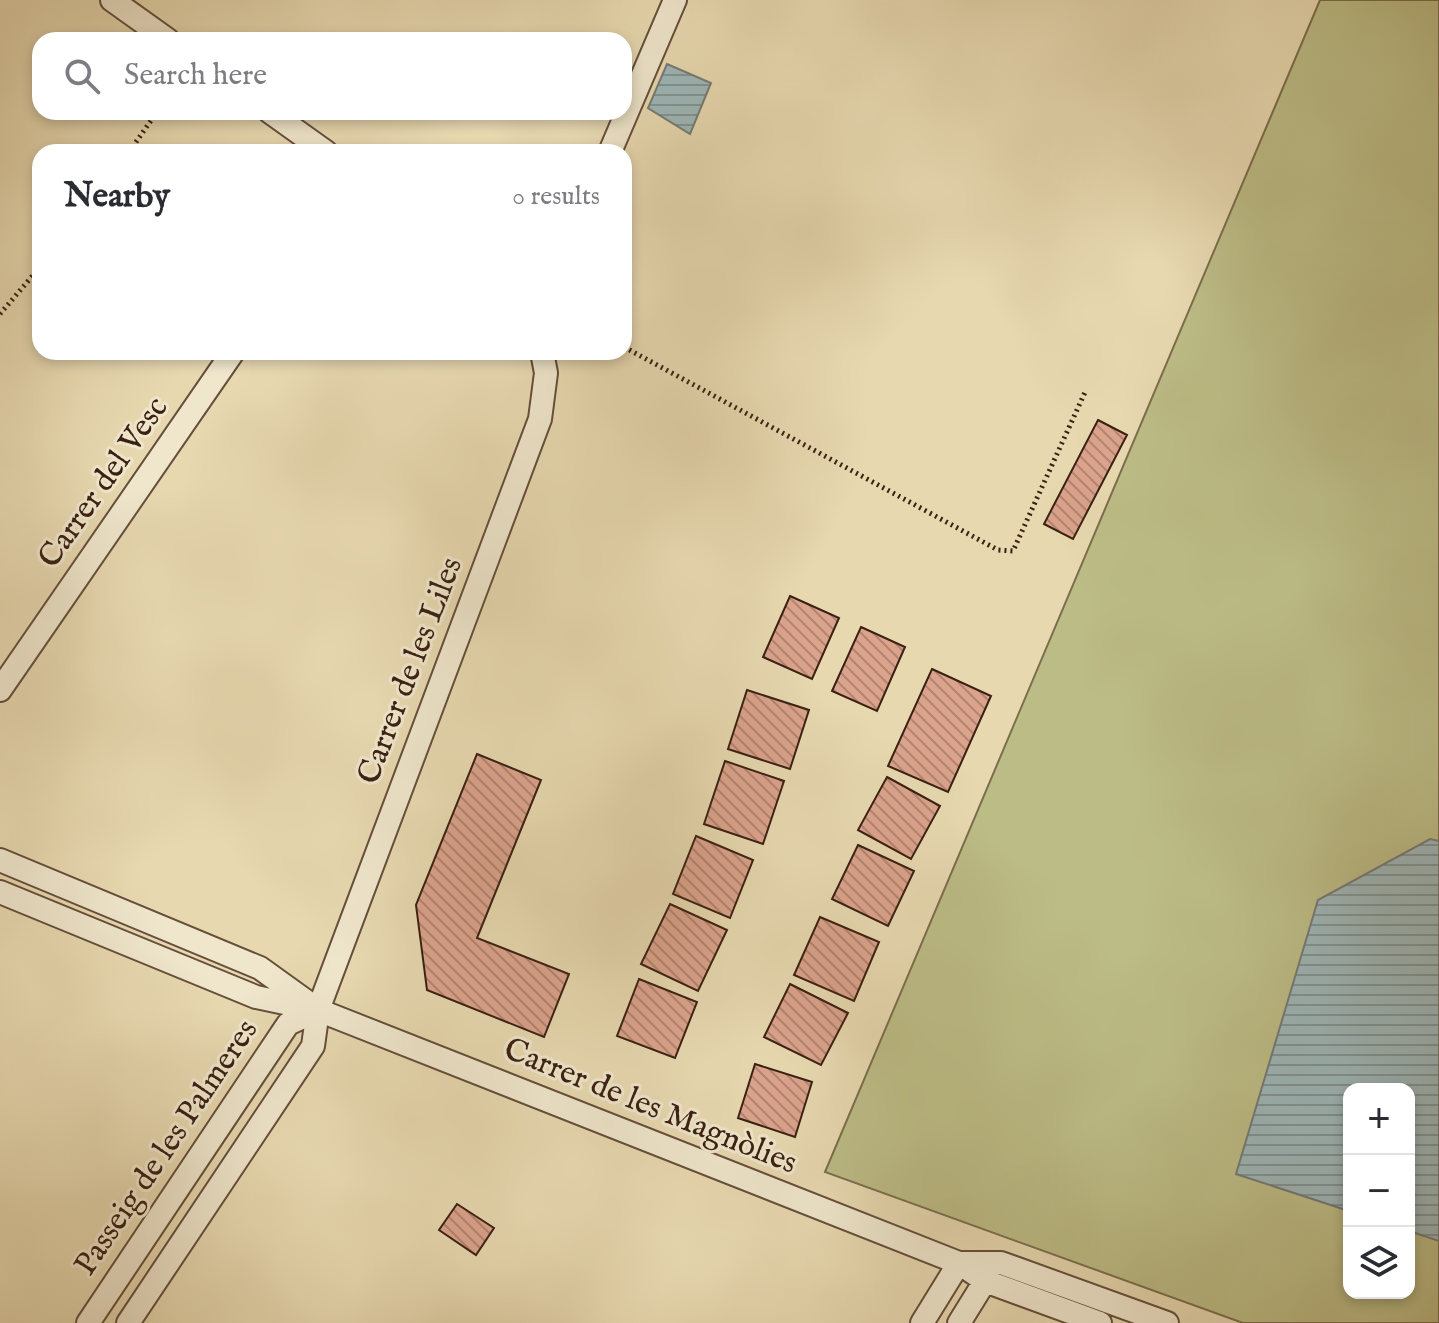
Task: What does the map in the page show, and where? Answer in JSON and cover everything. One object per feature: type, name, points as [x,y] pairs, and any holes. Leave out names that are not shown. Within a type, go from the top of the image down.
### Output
[{"type":"street","points":[[112,0],[157,32]]},
{"type":"street","points":[[632,101],[675,0]]},
{"type":"street","points":[[281,120],[315,144]]},
{"type":"street","points":[[613,144],[624,120]]},
{"type":"street","name":"Carrer del Vesc","points":[[0,690],[227,360]]},
{"type":"street","name":"Carrer de les Liles","points":[[318,1010],[540,419],[546,373],[544,360]]},
{"type":"street","name":"Carrer de les Magnòlies","points":[[0,860],[260,968],[318,1010]]},
{"type":"street","name":"Carrer de les Magnòlies","points":[[0,892],[256,997],[318,1010],[959,1263],[985,1281],[1100,1323]]},
{"type":"street","name":"Passeig de les Palmeres","points":[[88,1323],[288,1024],[318,1010]]},
{"type":"street","name":"Passeig de les Palmeres","points":[[128,1323],[313,1046],[318,1010]]},
{"type":"street","points":[[922,1323],[959,1263]]},
{"type":"street","name":"Carrer de les Magnòlies","points":[[959,1263],[1001,1263],[1167,1323]]},
{"type":"street","points":[[959,1323],[985,1281]]},
{"type":"path","points":[[135,144],[151,120]]},
{"type":"path","points":[[0,314],[32,276]]},
{"type":"path","points":[[632,351],[998,550],[1013,551],[1086,390]]},
{"type":"green space","points":[[1320,0],[1439,0],[1439,1323],[1243,1323],[825,1172]]},
{"type":"water","points":[[667,64],[711,83],[690,134],[648,108]]},
{"type":"water","points":[[1430,839],[1439,841],[1439,1241],[1415,1233],[1415,1083],[1343,1083],[1343,1209],[1236,1174],[1318,900]]},
{"type":"building","points":[[1098,420],[1127,435],[1073,539],[1044,524]]},
{"type":"building","points":[[790,596],[839,618],[812,679],[763,657]]},
{"type":"building","points":[[861,627],[905,647],[877,711],[832,691]]},
{"type":"building","points":[[932,669],[991,696],[948,792],[888,766]]},
{"type":"building","points":[[747,690],[809,710],[790,769],[728,749]]},
{"type":"building","points":[[477,754],[541,780],[477,938],[569,974],[544,1037],[427,990],[416,905]]},
{"type":"building","points":[[725,761],[784,781],[763,844],[704,824]]},
{"type":"building","points":[[887,777],[940,806],[911,859],[858,830]]},
{"type":"building","points":[[696,836],[753,860],[730,918],[673,894]]},
{"type":"building","points":[[858,845],[914,871],[888,926],[832,899]]},
{"type":"building","points":[[670,904],[727,930],[698,991],[641,964]]},
{"type":"building","points":[[820,917],[879,942],[854,1001],[794,975]]},
{"type":"building","points":[[639,979],[697,1002],[675,1058],[617,1036]]},
{"type":"building","points":[[790,984],[848,1013],[821,1065],[764,1037]]},
{"type":"building","points":[[755,1064],[812,1082],[795,1137],[738,1118]]},
{"type":"building","points":[[457,1204],[494,1228],[476,1255],[439,1230]]}]
